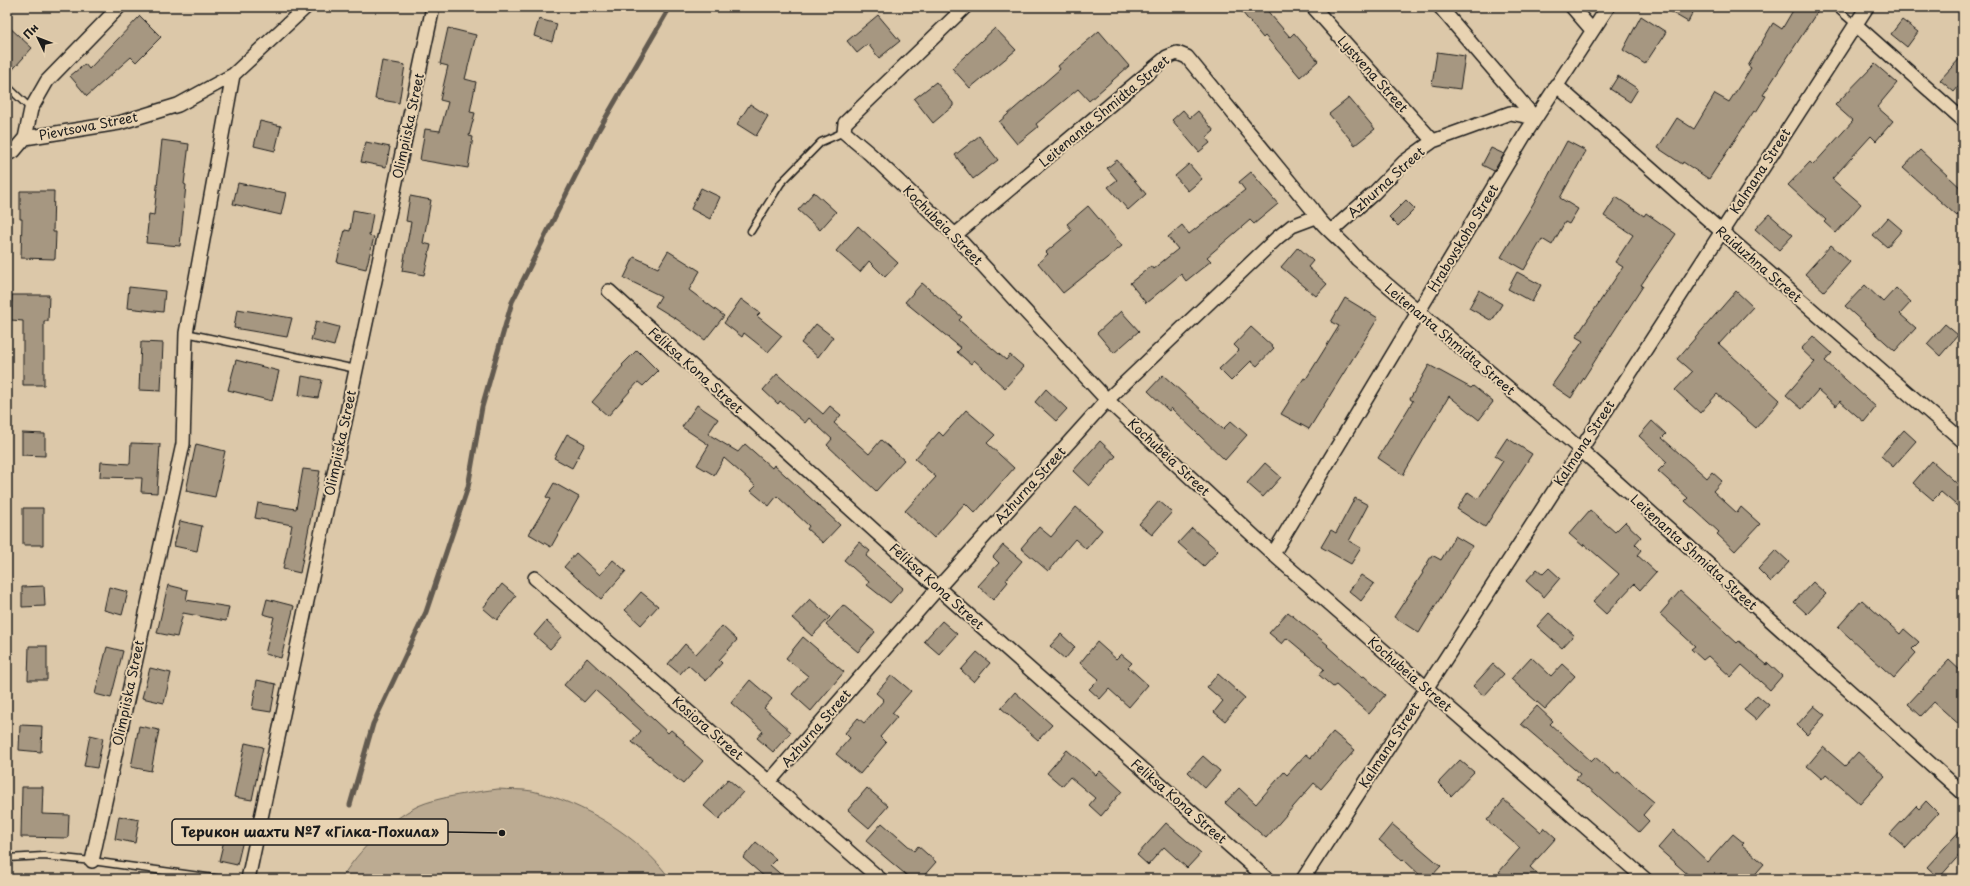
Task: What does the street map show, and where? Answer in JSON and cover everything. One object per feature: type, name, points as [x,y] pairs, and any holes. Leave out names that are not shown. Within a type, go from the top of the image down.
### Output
[{"type":"street","name":"Pievtsova Street","points":[[7,154],[14,151],[25,138],[31,109],[47,81],[118,7]]},
{"type":"street","name":"Pievtsova Street","points":[[25,138],[119,123],[178,105],[233,75],[306,7]]},
{"type":"street","name":"Olimpiiska Street","points":[[248,879],[433,7]]},
{"type":"street","points":[[844,132],[845,123],[965,7]]},
{"type":"street","name":"Lystvena Street","points":[[1313,7],[1433,141]]},
{"type":"street","points":[[1440,7],[1534,118]]},
{"type":"street","points":[[1572,7],[1592,30]]},
{"type":"street","name":"Hrabovskoho Street","points":[[1273,554],[1534,118],[1608,7]]},
{"type":"street","name":"Kalmana Street","points":[[1303,879],[1867,7]]},
{"type":"street","points":[[1856,25],[1963,120]]},
{"type":"street","name":"Leitenanta Shmidta Street","points":[[955,235],[1161,62],[1177,52],[1187,57],[1312,209],[1316,217],[1348,247],[1357,259],[1580,449],[1963,793]]},
{"type":"street","name":"Olimpiiska Street","points":[[92,860],[183,444],[186,333],[233,75]]},
{"type":"street","name":"Raiduzhna Street","points":[[1556,85],[1721,231],[1963,441]]},
{"type":"street","name":"Azhurna Street","points":[[1331,230],[1374,193],[1404,162],[1433,141],[1510,113],[1534,118]]},
{"type":"street","name":"Kochubeia Street","points":[[844,132],[870,154],[955,235],[1107,400],[1273,554],[1645,879]]},
{"type":"street","name":"Azhurna Street","points":[[769,782],[938,588],[1107,400],[1277,238],[1292,226],[1316,217]]},
{"type":"street","name":"Feliksa Kona Street","points":[[609,291],[938,588],[1267,879]]},
{"type":"street","name":"Kosiora Street","points":[[535,578],[880,879]]},
{"type":"lane","points":[[1835,7],[1856,25]]},
{"type":"lane","points":[[7,86],[31,109]]},
{"type":"lane","points":[[751,231],[781,183],[821,142],[844,132]]},
{"type":"lane","points":[[186,333],[356,369]]},
{"type":"lane","points":[[7,858],[44,856],[92,860],[221,879]]},
{"type":"shaded area","points":[[498,789],[532,791],[571,803],[609,823],[627,836],[658,864],[670,879],[341,879],[365,848],[385,828],[407,812],[418,806],[436,800],[457,795]]},
{"type":"building","points":[[1238,7],[1264,7],[1290,37],[1294,33],[1318,61],[1300,77],[1265,36],[1263,38]]},
{"type":"building","points":[[1662,7],[1696,7],[1688,22]]},
{"type":"building","points":[[1795,7],[1808,7],[1817,12],[1763,95],[1766,96],[1756,112],[1754,111],[1709,179],[1683,162],[1682,164],[1658,148],[1677,118],[1694,129],[1715,94],[1729,102],[1751,68],[1748,66],[1773,23],[1782,29]]},
{"type":"building","points":[[878,15],[900,41],[879,58],[868,44],[857,53],[847,41]]},
{"type":"building","points":[[140,16],[161,37],[136,62],[131,57],[87,96],[70,76],[85,64],[89,69]]},
{"type":"building","points":[[1641,16],[1666,32],[1645,64],[1623,50]]},
{"type":"building","points":[[539,19],[557,24],[552,42],[534,36]]},
{"type":"building","points":[[1902,20],[1918,32],[1907,47],[1891,34]]},
{"type":"building","points":[[7,25],[32,48],[7,76]]},
{"type":"building","points":[[448,28],[476,35],[465,79],[476,82],[470,112],[475,113],[469,136],[473,137],[468,168],[420,160],[425,129],[440,131],[448,102],[440,100],[448,66],[440,64]]},
{"type":"building","points":[[995,28],[1016,50],[970,88],[952,68]]},
{"type":"building","points":[[1099,31],[1129,66],[1089,101],[1078,89],[1036,124],[1038,127],[1017,144],[999,122],[1060,69],[1058,66]]},
{"type":"building","points":[[1437,52],[1465,56],[1460,89],[1432,85]]},
{"type":"building","points":[[1963,55],[1963,81],[1954,92],[1940,80]]},
{"type":"building","points":[[382,61],[405,65],[399,103],[375,99]]},
{"type":"building","points":[[1875,64],[1897,83],[1877,107],[1893,121],[1876,141],[1871,136],[1832,179],[1861,204],[1836,233],[1824,222],[1826,220],[1788,185],[1810,162],[1813,165],[1853,121],[1835,105]]},
{"type":"building","points":[[1618,76],[1638,89],[1630,102],[1610,89]]},
{"type":"building","points":[[936,82],[953,103],[953,106],[933,123],[914,99]]},
{"type":"building","points":[[1349,98],[1375,129],[1355,145],[1329,114]]},
{"type":"building","points":[[750,104],[768,116],[756,136],[737,124]]},
{"type":"building","points":[[1183,110],[1190,118],[1198,111],[1214,131],[1206,138],[1210,143],[1199,152],[1172,120]]},
{"type":"building","points":[[260,121],[281,126],[275,151],[254,146]]},
{"type":"building","points":[[979,136],[998,160],[973,179],[955,155]]},
{"type":"building","points":[[162,140],[189,144],[184,184],[186,185],[180,246],[146,243],[149,214],[154,215]]},
{"type":"building","points":[[1567,141],[1586,151],[1560,198],[1578,209],[1569,224],[1565,222],[1552,245],[1542,239],[1524,270],[1501,257],[1533,204]]},
{"type":"building","points":[[366,142],[390,147],[386,167],[361,162]]},
{"type":"building","points":[[1491,148],[1504,154],[1494,171],[1482,165]]},
{"type":"building","points":[[1920,150],[1963,190],[1963,209],[1957,216],[1903,168]]},
{"type":"building","points":[[1117,160],[1146,194],[1128,210],[1108,187],[1117,180],[1107,168]]},
{"type":"building","points":[[1189,164],[1202,179],[1188,191],[1175,176]]},
{"type":"building","points":[[1251,172],[1278,204],[1254,224],[1250,220],[1207,257],[1211,261],[1186,281],[1181,274],[1146,303],[1130,283],[1151,266],[1153,269],[1178,249],[1168,237],[1182,225],[1189,234],[1245,190],[1239,182]]},
{"type":"building","points":[[238,183],[286,193],[281,215],[233,204]]},
{"type":"building","points":[[701,188],[720,197],[710,219],[691,209]]},
{"type":"building","points":[[20,191],[54,191],[53,232],[56,232],[55,259],[21,258],[22,219],[20,219]]},
{"type":"building","points":[[814,192],[836,212],[820,230],[798,210]]},
{"type":"building","points":[[410,196],[431,200],[423,243],[431,245],[424,275],[402,271],[411,222],[406,221]]},
{"type":"building","points":[[1616,197],[1644,216],[1646,213],[1676,234],[1641,285],[1643,286],[1571,398],[1552,385],[1583,341],[1576,337],[1623,267],[1615,262],[1633,235],[1604,216]]},
{"type":"building","points":[[1406,200],[1415,209],[1398,226],[1389,217]]},
{"type":"building","points":[[1088,206],[1122,246],[1063,293],[1038,263],[1048,254],[1046,252],[1072,230],[1067,224]]},
{"type":"building","points":[[353,210],[373,214],[369,236],[374,237],[366,269],[337,262],[345,230],[350,231]]},
{"type":"building","points":[[1769,214],[1793,235],[1779,250],[1755,229]]},
{"type":"building","points":[[1888,218],[1902,230],[1887,247],[1873,235]]},
{"type":"building","points":[[858,226],[898,263],[885,277],[869,261],[860,272],[836,251]]},
{"type":"building","points":[[1831,245],[1850,262],[1824,291],[1805,274]]},
{"type":"building","points":[[1298,247],[1313,261],[1308,267],[1327,284],[1316,296],[1281,267]]},
{"type":"building","points":[[668,251],[700,271],[689,290],[724,316],[705,340],[678,320],[655,306],[661,296],[624,278],[634,257],[658,268]]},
{"type":"building","points":[[1517,272],[1541,285],[1532,302],[1508,289]]},
{"type":"building","points":[[922,283],[962,317],[959,320],[1006,360],[1010,355],[1024,367],[1005,388],[974,360],[971,364],[957,352],[961,348],[905,302]]},
{"type":"building","points":[[1865,285],[1883,302],[1896,288],[1911,302],[1900,314],[1916,328],[1895,351],[1845,306]]},
{"type":"building","points":[[129,287],[165,291],[163,312],[127,308]]},
{"type":"building","points":[[1479,290],[1502,304],[1492,321],[1469,308]]},
{"type":"building","points":[[1736,291],[1753,307],[1719,344],[1780,400],[1756,428],[1717,394],[1700,413],[1675,390],[1692,372],[1677,359]]},
{"type":"building","points":[[12,295],[49,295],[48,321],[44,321],[44,385],[23,385],[23,321],[11,320]]},
{"type":"building","points":[[1345,298],[1378,318],[1309,429],[1281,414],[1304,378],[1306,379],[1339,326],[1331,322]]},
{"type":"building","points":[[741,299],[760,313],[757,316],[782,336],[768,352],[744,333],[742,337],[724,323]]},
{"type":"building","points":[[237,309],[292,318],[287,337],[234,328]]},
{"type":"building","points":[[1121,311],[1139,331],[1114,353],[1097,333]]},
{"type":"building","points":[[316,321],[339,327],[334,346],[311,340]]},
{"type":"building","points":[[816,324],[833,337],[818,357],[801,343]]},
{"type":"building","points":[[1945,324],[1958,335],[1940,356],[1927,344]]},
{"type":"building","points":[[1251,327],[1274,348],[1257,366],[1251,361],[1231,381],[1219,369],[1239,350],[1234,345]]},
{"type":"building","points":[[1813,336],[1832,353],[1825,361],[1876,407],[1864,422],[1840,401],[1836,406],[1818,390],[1802,409],[1786,395],[1815,362],[1801,349]]},
{"type":"building","points":[[141,342],[163,343],[161,391],[139,390]]},
{"type":"building","points":[[637,350],[658,371],[643,386],[638,382],[608,416],[592,402],[623,366],[622,365]]},
{"type":"building","points":[[236,360],[279,371],[272,401],[228,390]]},
{"type":"building","points":[[1429,365],[1471,388],[1473,386],[1493,402],[1479,420],[1449,396],[1403,475],[1378,458],[1413,401],[1410,399]]},
{"type":"building","points":[[777,374],[823,414],[830,406],[841,415],[834,423],[869,454],[881,440],[904,460],[876,491],[827,445],[832,439],[809,418],[805,423],[780,401],[778,404],[763,390]]},
{"type":"building","points":[[1163,375],[1223,429],[1231,421],[1247,435],[1225,460],[1171,408],[1169,411],[1148,391]]},
{"type":"building","points":[[302,376],[322,380],[318,398],[299,395]]},
{"type":"building","points":[[1046,389],[1067,409],[1056,421],[1035,402]]},
{"type":"building","points":[[697,405],[718,419],[708,434],[738,452],[745,444],[772,468],[774,465],[840,525],[823,543],[807,529],[809,526],[777,496],[769,506],[751,491],[756,486],[724,458],[714,475],[697,465],[709,445],[682,427]]},
{"type":"building","points":[[966,410],[995,435],[987,443],[1014,468],[975,513],[965,503],[934,538],[905,511],[936,477],[915,459],[939,432],[943,436]]},
{"type":"building","points":[[1652,421],[1666,434],[1662,438],[1707,478],[1712,472],[1722,481],[1713,491],[1737,513],[1741,507],[1760,524],[1735,551],[1717,534],[1719,532],[1685,501],[1688,498],[1658,471],[1667,462],[1639,436]]},
{"type":"building","points":[[1904,430],[1916,441],[1893,467],[1881,456]]},
{"type":"building","points":[[22,433],[45,434],[45,456],[22,455]]},
{"type":"building","points":[[567,434],[585,444],[572,468],[554,458]]},
{"type":"building","points":[[1507,438],[1532,454],[1485,527],[1457,509],[1468,492],[1478,499],[1503,461],[1495,456]]},
{"type":"building","points":[[1100,441],[1116,456],[1089,486],[1073,471]]},
{"type":"building","points":[[131,443],[160,444],[157,493],[141,492],[142,478],[100,477],[101,462],[130,464]]},
{"type":"building","points":[[196,444],[225,451],[215,497],[186,491]]},
{"type":"building","points":[[1932,461],[1963,489],[1963,511],[1941,492],[1933,500],[1913,483]]},
{"type":"building","points":[[1265,463],[1281,477],[1263,497],[1247,483]]},
{"type":"building","points":[[303,469],[320,471],[300,573],[283,569],[292,525],[255,518],[258,503],[296,509]]},
{"type":"building","points":[[554,483],[579,497],[551,547],[529,534],[550,499],[546,497]]},
{"type":"building","points":[[1355,498],[1368,505],[1349,541],[1361,548],[1351,564],[1321,547],[1331,530],[1336,533]]},
{"type":"building","points":[[1159,501],[1172,512],[1152,535],[1139,524]]},
{"type":"building","points":[[1076,507],[1102,530],[1086,549],[1075,539],[1048,571],[1021,548],[1039,527],[1051,537]]},
{"type":"building","points":[[23,508],[43,508],[43,545],[23,545]]},
{"type":"building","points":[[1590,510],[1615,532],[1625,522],[1641,537],[1635,544],[1641,550],[1637,555],[1656,572],[1640,590],[1634,584],[1606,614],[1593,602],[1619,574],[1584,544],[1583,546],[1569,534]]},
{"type":"building","points":[[180,521],[202,526],[197,551],[174,546]]},
{"type":"building","points":[[1192,528],[1218,551],[1204,566],[1178,543]]},
{"type":"building","points":[[1455,536],[1472,546],[1419,633],[1394,617],[1423,573],[1422,572],[1432,555],[1441,560]]},
{"type":"building","points":[[859,542],[870,551],[866,556],[903,588],[890,603],[867,585],[869,582],[844,560]]},
{"type":"building","points":[[1003,545],[1022,561],[1006,580],[1008,582],[993,600],[978,586],[999,563],[993,557]]},
{"type":"building","points":[[1776,550],[1789,562],[1771,582],[1758,569]]},
{"type":"building","points":[[576,553],[600,575],[613,560],[626,571],[601,599],[564,567]]},
{"type":"building","points":[[1549,568],[1560,578],[1544,597],[1526,581],[1537,569],[1543,574]]},
{"type":"building","points":[[1361,575],[1374,584],[1361,601],[1349,591]]},
{"type":"building","points":[[1813,582],[1826,594],[1807,614],[1794,602]]},
{"type":"building","points":[[502,584],[516,596],[497,620],[483,608]]},
{"type":"building","points":[[168,585],[188,590],[186,600],[229,607],[226,621],[183,613],[177,637],[157,633]]},
{"type":"building","points":[[44,586],[45,606],[22,607],[22,587]]},
{"type":"building","points":[[109,587],[128,592],[122,615],[104,610]]},
{"type":"building","points":[[1680,591],[1737,643],[1739,641],[1767,665],[1768,663],[1782,676],[1770,690],[1742,665],[1731,677],[1708,656],[1703,660],[1691,649],[1695,646],[1660,614]]},
{"type":"building","points":[[641,592],[658,606],[641,625],[625,610]]},
{"type":"building","points":[[267,599],[294,606],[281,658],[265,654],[274,617],[263,614]]},
{"type":"building","points":[[810,599],[830,617],[812,636],[792,618]]},
{"type":"building","points":[[1862,600],[1900,634],[1904,629],[1919,642],[1912,649],[1916,653],[1894,678],[1838,627]]},
{"type":"building","points":[[843,605],[875,632],[858,652],[826,625]]},
{"type":"building","points":[[1288,612],[1328,645],[1327,646],[1362,677],[1364,676],[1385,695],[1369,714],[1336,685],[1333,687],[1319,675],[1324,669],[1287,638],[1282,644],[1269,633]]},
{"type":"building","points":[[1549,613],[1574,635],[1562,648],[1537,626]]},
{"type":"building","points":[[546,621],[562,636],[550,649],[534,635]]},
{"type":"building","points":[[942,621],[957,634],[939,654],[924,641]]},
{"type":"building","points":[[722,626],[737,640],[719,660],[722,663],[706,681],[688,665],[680,674],[668,664],[685,644],[696,654]]},
{"type":"building","points":[[1061,634],[1075,647],[1065,659],[1050,646]]},
{"type":"building","points":[[803,637],[844,672],[811,711],[792,694],[808,676],[786,658]]},
{"type":"building","points":[[1097,642],[1116,659],[1121,654],[1132,663],[1128,667],[1148,685],[1129,707],[1109,689],[1100,699],[1089,689],[1099,679],[1080,663]]},
{"type":"building","points":[[29,646],[47,646],[47,680],[28,680]]},
{"type":"building","points":[[107,647],[123,651],[111,698],[95,694]]},
{"type":"building","points":[[977,652],[990,663],[974,682],[961,670]]},
{"type":"building","points":[[1531,657],[1551,676],[1562,664],[1575,676],[1545,709],[1511,679]]},
{"type":"building","points":[[587,658],[668,733],[671,730],[684,741],[683,743],[703,761],[683,784],[632,742],[641,731],[595,690],[584,702],[564,685]]},
{"type":"building","points":[[1949,660],[1963,673],[1963,728],[1934,702],[1921,716],[1908,704]]},
{"type":"building","points":[[1493,664],[1504,674],[1484,696],[1473,686]]},
{"type":"building","points":[[150,668],[171,673],[164,703],[142,698]]},
{"type":"building","points":[[1218,674],[1245,698],[1225,721],[1214,712],[1223,701],[1207,687]]},
{"type":"building","points":[[892,675],[911,691],[892,713],[897,717],[880,737],[886,743],[860,774],[836,754],[850,738],[845,733],[858,718],[864,723],[884,700],[876,693]]},
{"type":"building","points":[[257,680],[276,684],[271,712],[252,709]]},
{"type":"building","points":[[750,680],[772,699],[764,708],[791,732],[773,752],[757,738],[763,731],[731,703]]},
{"type":"building","points":[[1015,692],[1052,725],[1038,740],[1001,708]]},
{"type":"building","points":[[1757,695],[1769,705],[1756,720],[1744,710]]},
{"type":"building","points":[[1537,706],[1553,721],[1550,724],[1591,761],[1595,757],[1615,774],[1618,772],[1654,802],[1643,815],[1649,821],[1639,832],[1588,787],[1587,788],[1576,779],[1580,774],[1521,724]]},
{"type":"building","points":[[1814,706],[1825,715],[1807,735],[1797,725]]},
{"type":"building","points":[[20,725],[42,726],[41,752],[19,750]]},
{"type":"building","points":[[139,726],[159,730],[151,771],[131,767]]},
{"type":"building","points":[[1333,732],[1355,750],[1321,789],[1314,783],[1266,838],[1225,803],[1239,788],[1256,804],[1284,772],[1287,775],[1306,754],[1311,758]]},
{"type":"building","points":[[90,735],[103,738],[97,768],[84,766]]},
{"type":"building","points":[[245,743],[263,747],[252,800],[234,797]]},
{"type":"building","points":[[1823,747],[1845,766],[1858,752],[1885,776],[1860,804],[1826,774],[1822,779],[1807,766]]},
{"type":"building","points":[[1067,750],[1096,775],[1100,771],[1122,791],[1101,816],[1089,805],[1095,798],[1070,777],[1062,786],[1047,773]]},
{"type":"building","points":[[1203,756],[1220,771],[1205,788],[1188,772]]},
{"type":"building","points":[[1460,760],[1474,772],[1451,796],[1438,783]]},
{"type":"building","points":[[728,779],[743,792],[719,819],[704,806]]},
{"type":"building","points":[[22,787],[43,787],[42,814],[69,815],[68,838],[21,837]]},
{"type":"building","points":[[867,788],[888,806],[869,828],[848,810]]},
{"type":"building","points":[[1504,800],[1541,832],[1544,827],[1556,838],[1530,867],[1543,879],[1507,879],[1499,872],[1520,848],[1487,820]]},
{"type":"building","points":[[1926,801],[1938,813],[1906,848],[1890,834],[1916,806],[1919,809]]},
{"type":"building","points":[[119,816],[139,820],[135,843],[115,839]]},
{"type":"building","points":[[882,823],[914,851],[918,846],[936,862],[921,879],[911,879],[866,841]]},
{"type":"building","points":[[1166,823],[1201,853],[1187,868],[1164,847],[1148,865],[1137,855]]},
{"type":"building","points":[[1392,824],[1441,866],[1429,879],[1424,879],[1403,859],[1402,860],[1379,840]]},
{"type":"building","points":[[1963,827],[1963,851],[1939,878],[1927,867]]},
{"type":"building","points":[[1674,830],[1708,862],[1733,834],[1744,843],[1742,845],[1764,864],[1751,879],[1727,879],[1721,873],[1716,879],[1693,879],[1658,848]]},
{"type":"building","points":[[226,832],[244,836],[237,865],[219,861]]},
{"type":"building","points":[[756,842],[776,859],[770,865],[786,879],[767,879],[743,858]]},
{"type":"waterway","points":[[350,805],[373,724],[426,612],[468,487],[482,407],[512,302],[598,131],[670,7]]},
{"type":"place","name":"Терикон шахти №7 «Гілка-Похила»","points":[[502,833]]}]
